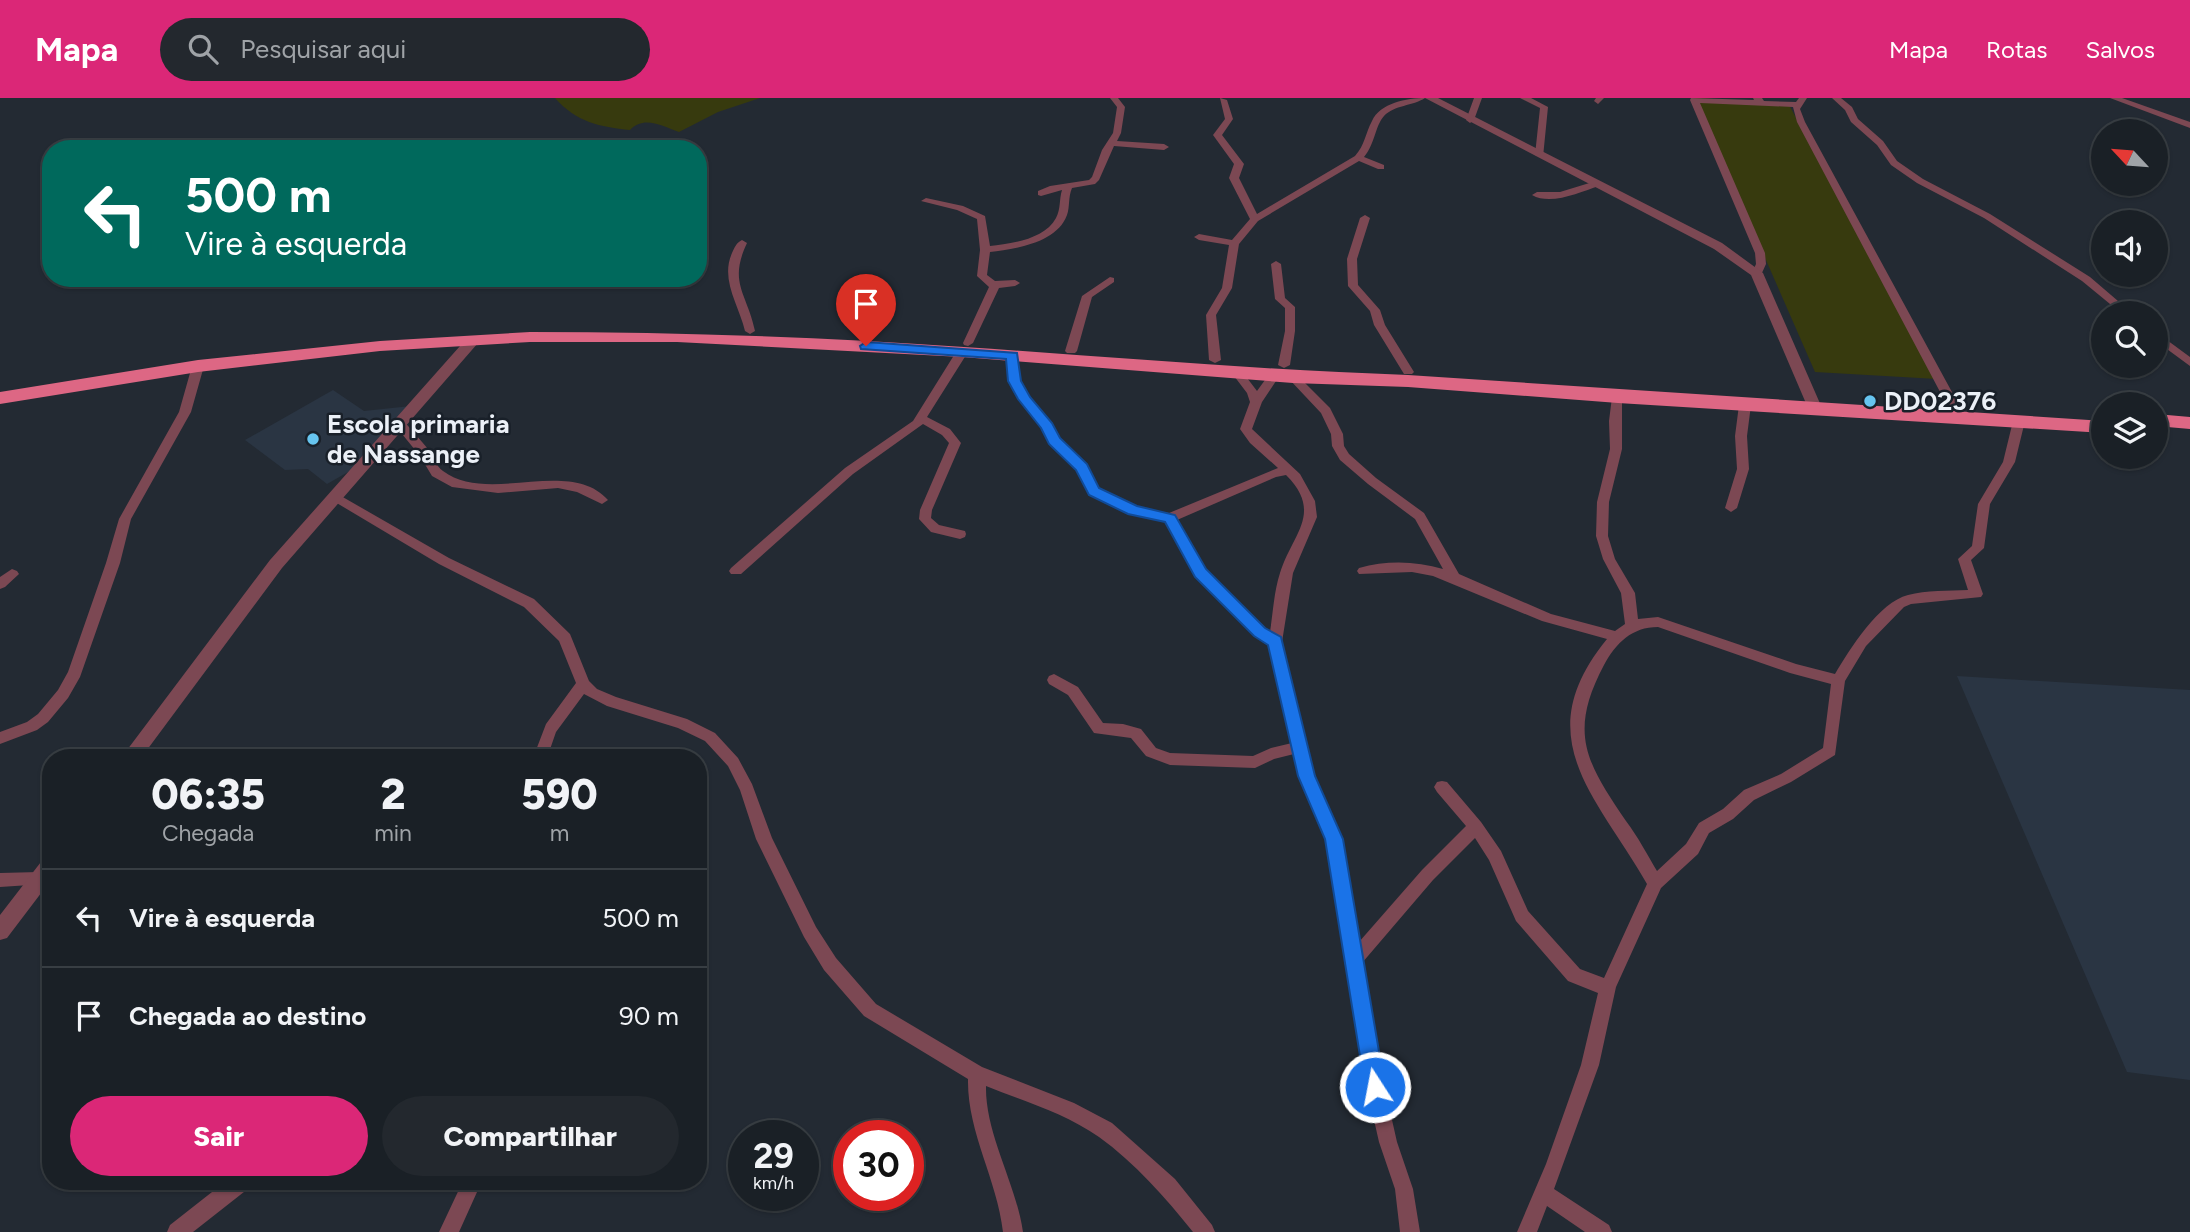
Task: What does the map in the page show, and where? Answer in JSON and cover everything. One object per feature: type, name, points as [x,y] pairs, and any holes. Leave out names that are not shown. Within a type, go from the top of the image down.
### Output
[{"type":"highway","points":[[0,391],[167,362],[345,340],[455,332],[665,328],[750,331],[1237,372],[1408,372],[2091,426]]},
{"type":"highway","points":[[0,398],[198,366],[341,350],[530,337],[677,337],[1071,351],[1215,360],[1284,372],[1745,405],[1953,405],[2091,415]]},
{"type":"highway","points":[[2168,422],[2190,423]]},
{"type":"highway","points":[[2168,432],[2190,433]]},
{"type":"street","points":[[1041,193],[1092,182],[1096,178],[1117,133],[1121,109],[1114,98]]},
{"type":"street","points":[[1215,360],[1215,332],[1211,315],[1227,288],[1234,243],[1255,219],[1358,158],[1373,136],[1377,117],[1383,112],[1421,98]]},
{"type":"street","points":[[1430,98],[1718,246],[1757,273],[1813,403]]},
{"type":"street","points":[[1470,120],[1478,98]]},
{"type":"street","points":[[1524,98],[1544,107],[1540,155]]},
{"type":"street","points":[[1836,98],[1849,109],[1854,120],[1880,143],[1894,163],[1920,181],[1987,216],[2086,279],[2113,301]]},
{"type":"street","points":[[2114,98],[2190,125]]},
{"type":"street","points":[[1223,100],[1229,119],[1217,135],[1239,164],[1234,178],[1255,219]]},
{"type":"street","points":[[1757,273],[1761,264],[1759,253],[1694,100],[1800,102],[1801,122],[1953,405]]},
{"type":"street","points":[[1111,143],[1164,147]]},
{"type":"street","points":[[1358,158],[1381,167]]},
{"type":"street","points":[[1537,195],[1561,195],[1596,184]]},
{"type":"street","points":[[985,250],[1034,240],[1057,223],[1062,216],[1064,193],[1068,187]]},
{"type":"street","points":[[926,201],[979,215],[985,231],[982,276],[995,286]]},
{"type":"street","points":[[1365,218],[1352,259],[1353,286],[1375,310],[1375,320],[1395,346],[1408,372]]},
{"type":"street","points":[[1199,237],[1234,243]]},
{"type":"street","points":[[742,243],[730,270],[750,331]]},
{"type":"street","points":[[1276,264],[1280,299],[1290,307],[1290,331],[1284,372],[1256,401],[1246,429],[1304,488],[1311,517],[1286,573],[1275,642],[1307,776],[1334,839],[1371,1067],[1388,1142],[1404,1189],[1410,1232]]},
{"type":"street","points":[[1071,351],[1087,296],[1110,279]]},
{"type":"street","points":[[736,571],[849,471],[904,435],[921,418],[965,348],[995,286],[1000,283],[1015,283]]},
{"type":"street","points":[[137,749],[243,605],[334,496],[473,340]]},
{"type":"street","points":[[2168,345],[2190,363]]},
{"type":"street","points":[[1012,355],[1014,381],[1024,399],[1047,426],[1054,441],[1082,467],[1094,491],[1133,511],[1170,518],[1250,486],[1273,473],[1288,470]]},
{"type":"street","points":[[0,738],[32,726],[43,718],[63,694],[75,673],[113,563],[125,519],[186,412],[198,366]]},
{"type":"street","points":[[1237,372],[1256,401]]},
{"type":"street","points":[[1284,372],[1326,411],[1344,457],[1420,516],[1453,576]]},
{"type":"street","points":[[1618,397],[1616,449],[1604,502],[1602,536],[1609,559],[1628,593],[1632,627]]},
{"type":"street","points":[[1731,508],[1743,469],[1741,436],[1745,405]]},
{"type":"street","points":[[921,418],[946,432],[955,443],[926,510],[925,519],[935,529],[960,534]]},
{"type":"street","points":[[1527,1232],[1544,1193],[1590,1065],[1608,987],[1655,883],[1692,849],[1704,828],[1728,814],[1749,795],[1786,778],[1830,751],[1838,680],[1861,642],[1899,603],[1910,599],[1976,594],[1964,559],[1978,548],[1984,505],[2009,462],[2019,421]]},
{"type":"street","points":[[400,423],[436,472],[456,484],[498,489],[558,484],[580,489],[602,500]]},
{"type":"street","points":[[334,496],[444,561],[529,603],[565,638],[583,684],[592,693],[612,702],[682,723],[710,737],[733,762],[747,789],[764,839],[792,899],[830,964],[870,1010],[977,1074],[1068,1108],[1105,1130],[1168,1186],[1205,1232]]},
{"type":"street","points":[[1170,518],[1200,573],[1259,632],[1275,642]]},
{"type":"street","points":[[1364,571],[1386,566],[1410,566],[1453,576],[1546,618],[1615,635]]},
{"type":"street","points":[[0,584],[12,574]]},
{"type":"street","points":[[1655,883],[1631,841],[1599,798],[1578,752],[1577,709],[1582,694],[1615,635],[1646,621],[1658,622],[1795,669],[1838,680]]},
{"type":"street","points":[[1054,680],[1073,691],[1099,729],[1134,730],[1144,738],[1151,752],[1170,759],[1255,762],[1271,754],[1300,747]]},
{"type":"street","points":[[541,749],[552,726],[583,684]]},
{"type":"street","points":[[1442,787],[1476,827],[1495,856],[1528,924],[1574,975],[1587,982],[1608,987]]},
{"type":"street","points":[[1352,961],[1404,905],[1440,859],[1476,827]]},
{"type":"street","points":[[0,880],[42,872]]},
{"type":"street","points":[[0,932],[42,875]]},
{"type":"street","points":[[977,1074],[977,1105],[1005,1183],[1013,1232]]},
{"type":"street","points":[[177,1232],[231,1190]]},
{"type":"street","points":[[449,1232],[469,1190]]},
{"type":"street","points":[[1544,1193],[1602,1232]]},
{"type":"shaded area","points":[[333,390],[364,411],[411,406],[355,468],[327,484],[308,469],[285,470],[245,440]]},
{"type":"shaded area","points":[[1957,676],[2190,690],[2190,1080],[2127,1072]]},
{"type":"green space","points":[[555,98],[760,98],[718,112],[679,132],[647,122],[630,130],[599,125],[571,113]]},
{"type":"green space","points":[[1695,98],[1788,103],[1937,379],[1815,372]]},
{"type":"place","name":"DD02376","points":[[1870,401]]},
{"type":"place","name":"Escola primaria de Nassange","points":[[313,439]]},
{"type":"route","points":[[866,346],[1012,355],[1014,381],[1024,399],[1047,426],[1054,441],[1082,467],[1094,491],[1133,511],[1170,518],[1200,573],[1219,589],[1259,632],[1275,642],[1307,776],[1334,839],[1352,961],[1375,1087]]}]
